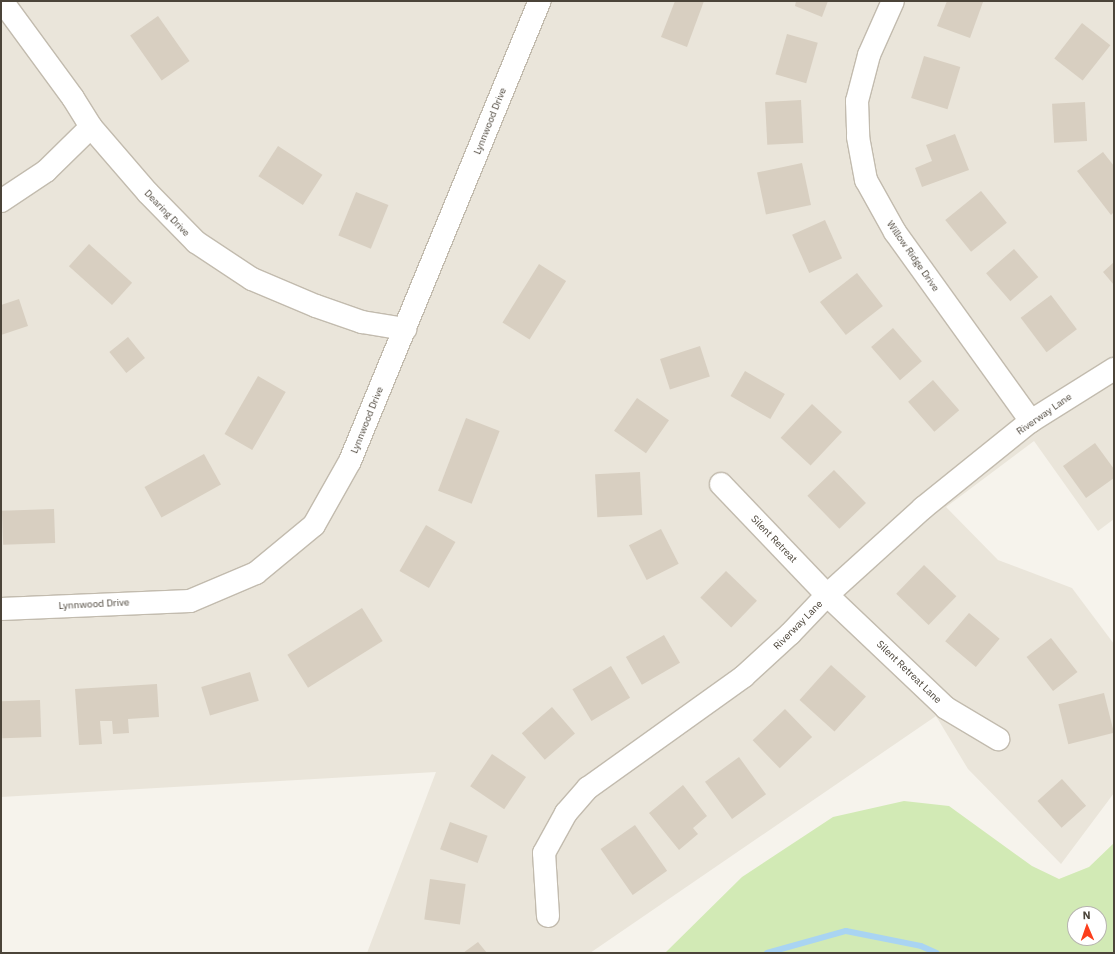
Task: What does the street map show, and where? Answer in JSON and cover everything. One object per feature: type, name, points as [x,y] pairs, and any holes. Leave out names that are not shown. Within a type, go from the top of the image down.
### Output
[{"type":"street","name":"Dearing Drive","points":[[2,1],[74,98],[91,128],[148,193],[196,242],[252,279],[316,306],[362,322],[405,329]]},
{"type":"street","name":"Lynnwood Drive","points":[[1,609],[190,601],[256,573],[314,525],[350,461],[540,1]]},
{"type":"street","name":"Willow Ridge Drive","points":[[893,1],[869,55],[858,101],[858,137],[866,180],[895,232],[1031,421]]},
{"type":"street","points":[[1,201],[46,171],[91,128]]},
{"type":"street","name":"Riverway Lane","points":[[548,916],[544,853],[566,813],[588,788],[743,677],[790,634],[827,595],[923,508],[1031,421],[1114,369]]},
{"type":"street","name":"Silent Retreat","points":[[721,484],[827,595]]},
{"type":"street","name":"Silent Retreat Lane","points":[[827,595],[946,708],[998,739]]},
{"type":"shaded area","points":[[1,1],[1114,1],[1114,519],[1098,531],[1034,441],[946,507],[998,560],[1072,588],[1114,644],[1114,793],[1061,864],[968,769],[936,716],[590,953],[367,953],[436,772],[1,797]]},
{"type":"green space","points":[[904,801],[949,806],[1032,866],[1059,879],[1089,867],[1114,843],[1114,953],[665,953],[742,877],[833,817]]},
{"type":"building","points":[[675,1],[704,1],[687,47],[661,37]]},
{"type":"building","points":[[796,1],[828,1],[822,17],[795,6]]},
{"type":"building","points":[[947,1],[983,2],[970,38],[937,26]]},
{"type":"building","points":[[158,16],[190,61],[162,81],[130,36]]},
{"type":"building","points":[[1082,23],[1110,45],[1083,81],[1054,58]]},
{"type":"building","points":[[787,34],[818,43],[806,83],[775,74]]},
{"type":"building","points":[[924,56],[960,67],[947,109],[911,98]]},
{"type":"building","points":[[801,100],[803,143],[767,145],[765,102]]},
{"type":"building","points":[[1085,102],[1087,141],[1054,143],[1052,104]]},
{"type":"building","points":[[955,134],[969,170],[922,187],[915,168],[932,161],[926,145]]},
{"type":"building","points":[[278,146],[322,175],[303,205],[258,176]]},
{"type":"building","points":[[1103,152],[1114,166],[1114,212],[1111,215],[1077,171]]},
{"type":"building","points":[[802,163],[811,205],[766,215],[757,173]]},
{"type":"building","points":[[981,191],[1007,223],[971,252],[945,220]]},
{"type":"building","points":[[356,192],[388,205],[371,249],[338,236]]},
{"type":"building","points":[[825,220],[842,258],[809,273],[792,235]]},
{"type":"building","points":[[89,244],[132,283],[112,305],[69,266]]},
{"type":"building","points":[[1014,249],[1038,277],[1010,301],[986,273]]},
{"type":"building","points":[[1114,262],[1114,285],[1103,272]]},
{"type":"building","points":[[539,264],[566,281],[530,339],[502,323]]},
{"type":"building","points":[[857,273],[883,306],[846,335],[820,302]]},
{"type":"building","points":[[1051,295],[1077,329],[1047,352],[1021,318]]},
{"type":"building","points":[[19,299],[28,326],[1,335],[1,305]]},
{"type":"building","points":[[893,328],[922,361],[900,380],[871,347]]},
{"type":"building","points":[[128,337],[145,358],[126,373],[109,352]]},
{"type":"building","points":[[700,346],[710,376],[670,389],[660,359]]},
{"type":"building","points":[[745,371],[785,394],[770,419],[730,396]]},
{"type":"building","points":[[258,376],[286,392],[252,450],[224,434]]},
{"type":"building","points":[[933,380],[959,410],[934,432],[908,402]]},
{"type":"building","points":[[637,398],[669,420],[646,453],[614,431]]},
{"type":"building","points":[[812,404],[842,432],[811,466],[781,438]]},
{"type":"building","points":[[466,418],[500,431],[472,504],[438,491]]},
{"type":"building","points":[[1095,443],[1114,469],[1114,478],[1086,498],[1063,466]]},
{"type":"building","points":[[204,454],[221,485],[161,518],[145,487]]},
{"type":"building","points":[[834,470],[866,503],[839,529],[807,496]]},
{"type":"building","points":[[640,472],[642,515],[597,517],[595,474]]},
{"type":"building","points":[[54,509],[55,543],[3,545],[2,511]]},
{"type":"building","points":[[426,525],[455,542],[429,588],[400,571]]},
{"type":"building","points":[[661,529],[679,564],[647,580],[629,545]]},
{"type":"building","points":[[924,565],[956,596],[929,625],[896,594]]},
{"type":"building","points":[[726,571],[757,601],[731,627],[700,598]]},
{"type":"building","points":[[362,608],[383,641],[308,688],[287,655]]},
{"type":"building","points":[[969,613],[1000,639],[976,667],[945,641]]},
{"type":"building","points":[[664,635],[680,663],[642,685],[626,657]]},
{"type":"building","points":[[1051,638],[1077,672],[1053,691],[1027,657]]},
{"type":"building","points":[[831,665],[866,696],[834,731],[800,700]]},
{"type":"building","points":[[611,666],[630,698],[591,721],[572,689]]},
{"type":"building","points":[[250,672],[259,701],[210,716],[201,687]]},
{"type":"building","points":[[157,684],[159,717],[128,719],[129,733],[113,734],[112,721],[100,721],[102,744],[79,745],[75,689]]},
{"type":"building","points":[[1104,693],[1114,733],[1068,744],[1058,704]]},
{"type":"building","points":[[40,700],[41,737],[2,738],[1,701]]},
{"type":"building","points":[[552,707],[575,733],[545,760],[522,733]]},
{"type":"building","points":[[785,709],[812,737],[780,768],[753,740]]},
{"type":"building","points":[[492,754],[526,777],[504,809],[470,786]]},
{"type":"building","points":[[739,757],[766,794],[732,819],[705,782]]},
{"type":"building","points":[[1062,779],[1086,806],[1062,828],[1037,801]]},
{"type":"building","points":[[683,785],[707,816],[693,828],[698,834],[679,850],[649,813]]},
{"type":"building","points":[[450,822],[488,836],[478,863],[440,849]]},
{"type":"building","points":[[635,825],[667,871],[633,895],[601,849]]},
{"type":"building","points":[[430,879],[466,884],[460,925],[424,920]]},
{"type":"building","points":[[478,942],[487,953],[463,953]]},
{"type":"waterway","points":[[767,953],[846,931],[921,946],[937,953]]}]
